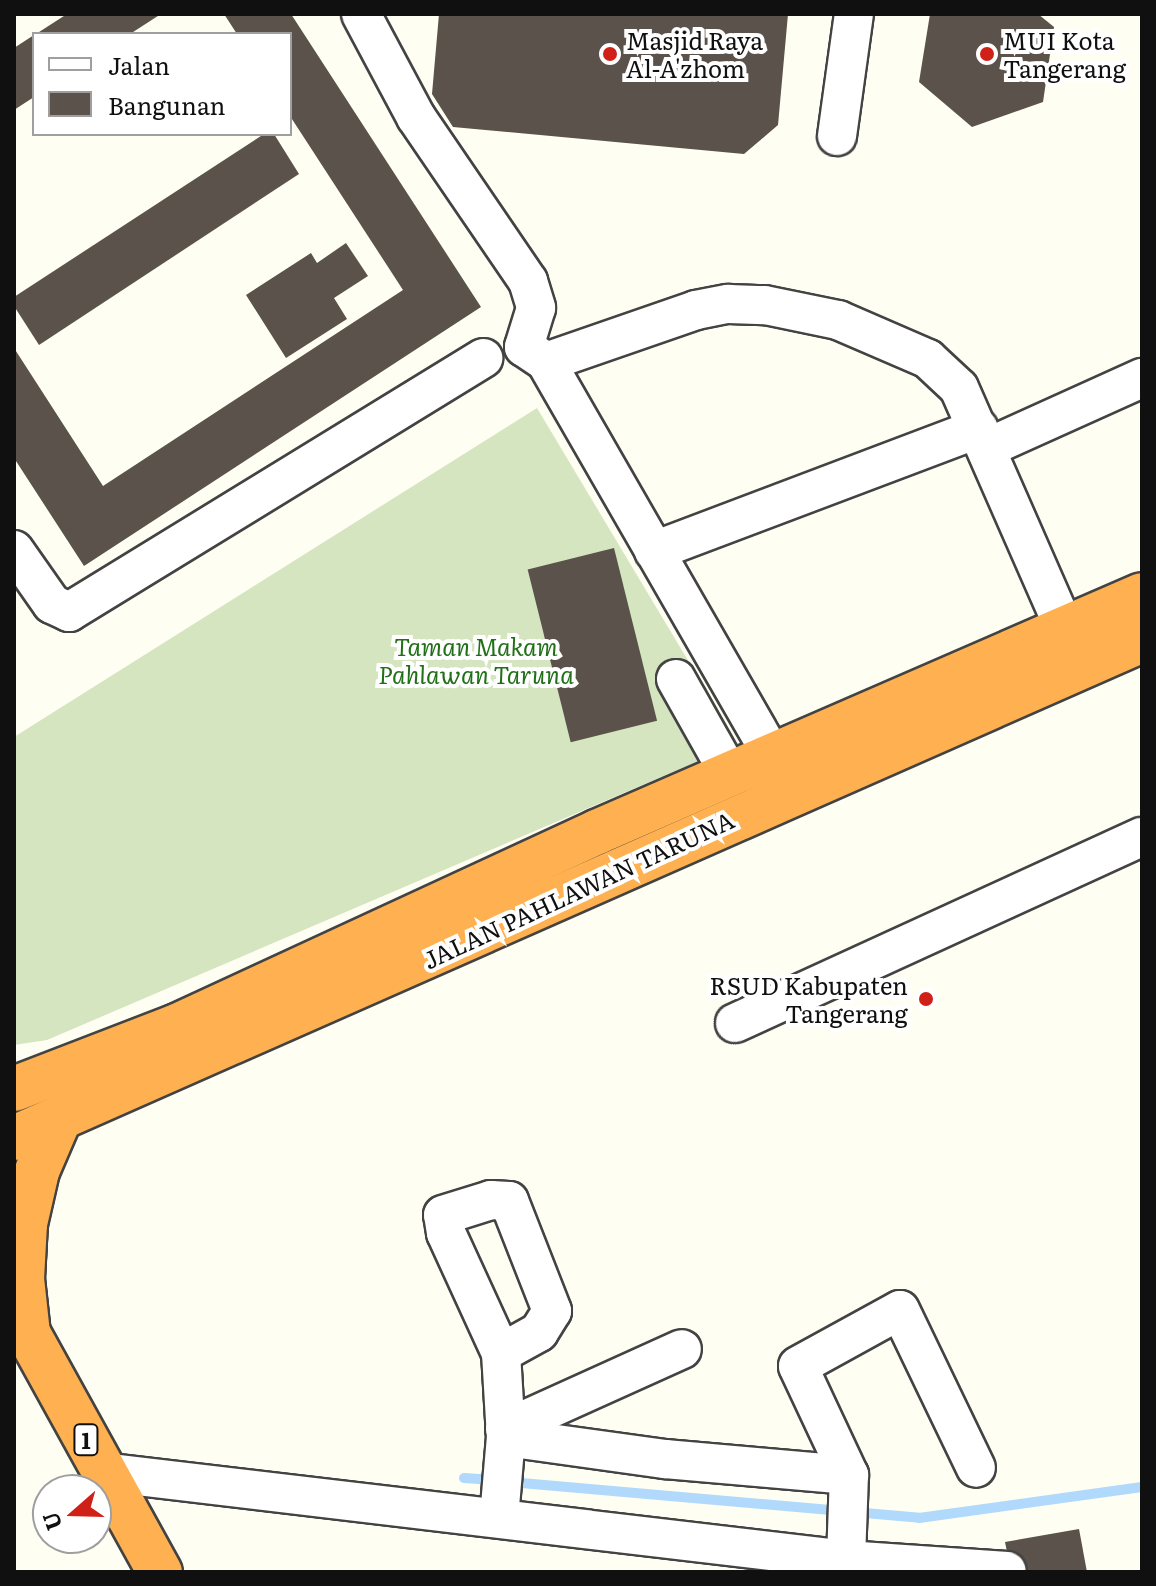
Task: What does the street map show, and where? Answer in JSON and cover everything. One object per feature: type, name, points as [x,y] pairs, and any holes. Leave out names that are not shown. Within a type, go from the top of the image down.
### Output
[{"type":"highway","name":"JALAN PAHLAWAN TARUNA","points":[[23,1083],[175,1027],[730,775],[1142,595]]},
{"type":"highway","name":"JALAN PAHLAWAN TARUNA","points":[[14,1138],[1142,640]]},
{"type":"highway","points":[[21,1321],[25,1224],[37,1171],[59,1120]]},
{"type":"highway","name":"1","points":[[21,1321],[160,1572]]},
{"type":"street","points":[[361,14],[416,117],[528,281],[536,308],[524,347],[546,362],[773,756]]},
{"type":"street","points":[[837,136],[854,14]]},
{"type":"street","points":[[546,362],[696,310],[728,304],[798,310],[838,320],[928,359],[959,388],[984,438],[1065,629]]},
{"type":"street","points":[[14,550],[56,609],[69,612],[483,358]]},
{"type":"street","points":[[654,551],[984,438],[1142,378]]},
{"type":"street","points":[[676,679],[730,775]]},
{"type":"street","points":[[735,1023],[1142,837]]},
{"type":"street","points":[[847,1551],[850,1480],[798,1366],[900,1310],[976,1468]]},
{"type":"street","points":[[505,1440],[682,1349]]},
{"type":"street","points":[[499,1514],[505,1440],[501,1353]]},
{"type":"street","points":[[505,1440],[850,1480]]},
{"type":"street","points":[[103,1472],[847,1551],[1007,1571]]},
{"type":"green space","name":"Taman Makam Pahlawan Taruna","points":[[537,408],[738,744],[47,1040],[14,1045],[14,737]]},
{"type":"building","points":[[67,14],[161,14],[133,32],[39,32]]},
{"type":"building","points":[[224,14],[291,14],[481,307],[84,566],[14,458],[14,348],[103,486],[403,290],[292,119],[292,32],[236,32]]},
{"type":"building","name":"Masjid Raya Al-A'zhom","points":[[439,14],[788,14],[778,125],[744,154],[453,127],[432,94]]},
{"type":"building","name":"MUI Kota Tangerang","points":[[930,14],[1038,14],[1054,27],[1043,102],[972,127],[919,82]]},
{"type":"building","points":[[32,36],[32,98],[14,110],[14,48]]},
{"type":"building","points":[[261,136],[275,136],[299,174],[39,345],[14,306],[14,297]]},
{"type":"building","points":[[346,243],[368,276],[334,298],[347,319],[286,358],[246,295],[311,253],[317,263]]},
{"type":"building","points":[[614,548],[657,721],[571,742],[528,570]]},
{"type":"building","points":[[1079,1529],[1087,1572],[1011,1572],[1005,1542]]},
{"type":"waterway","points":[[464,1478],[494,1480]]},
{"type":"waterway","points":[[510,1482],[919,1518],[1142,1487]]},
{"type":"place","name":"Masjid Raya Al-A'zhom","points":[[610,54]]},
{"type":"place","name":"MUI Kota Tangerang","points":[[987,54]]},
{"type":"place","name":"RSUD Kabupaten Tangerang","points":[[926,999]]}]
